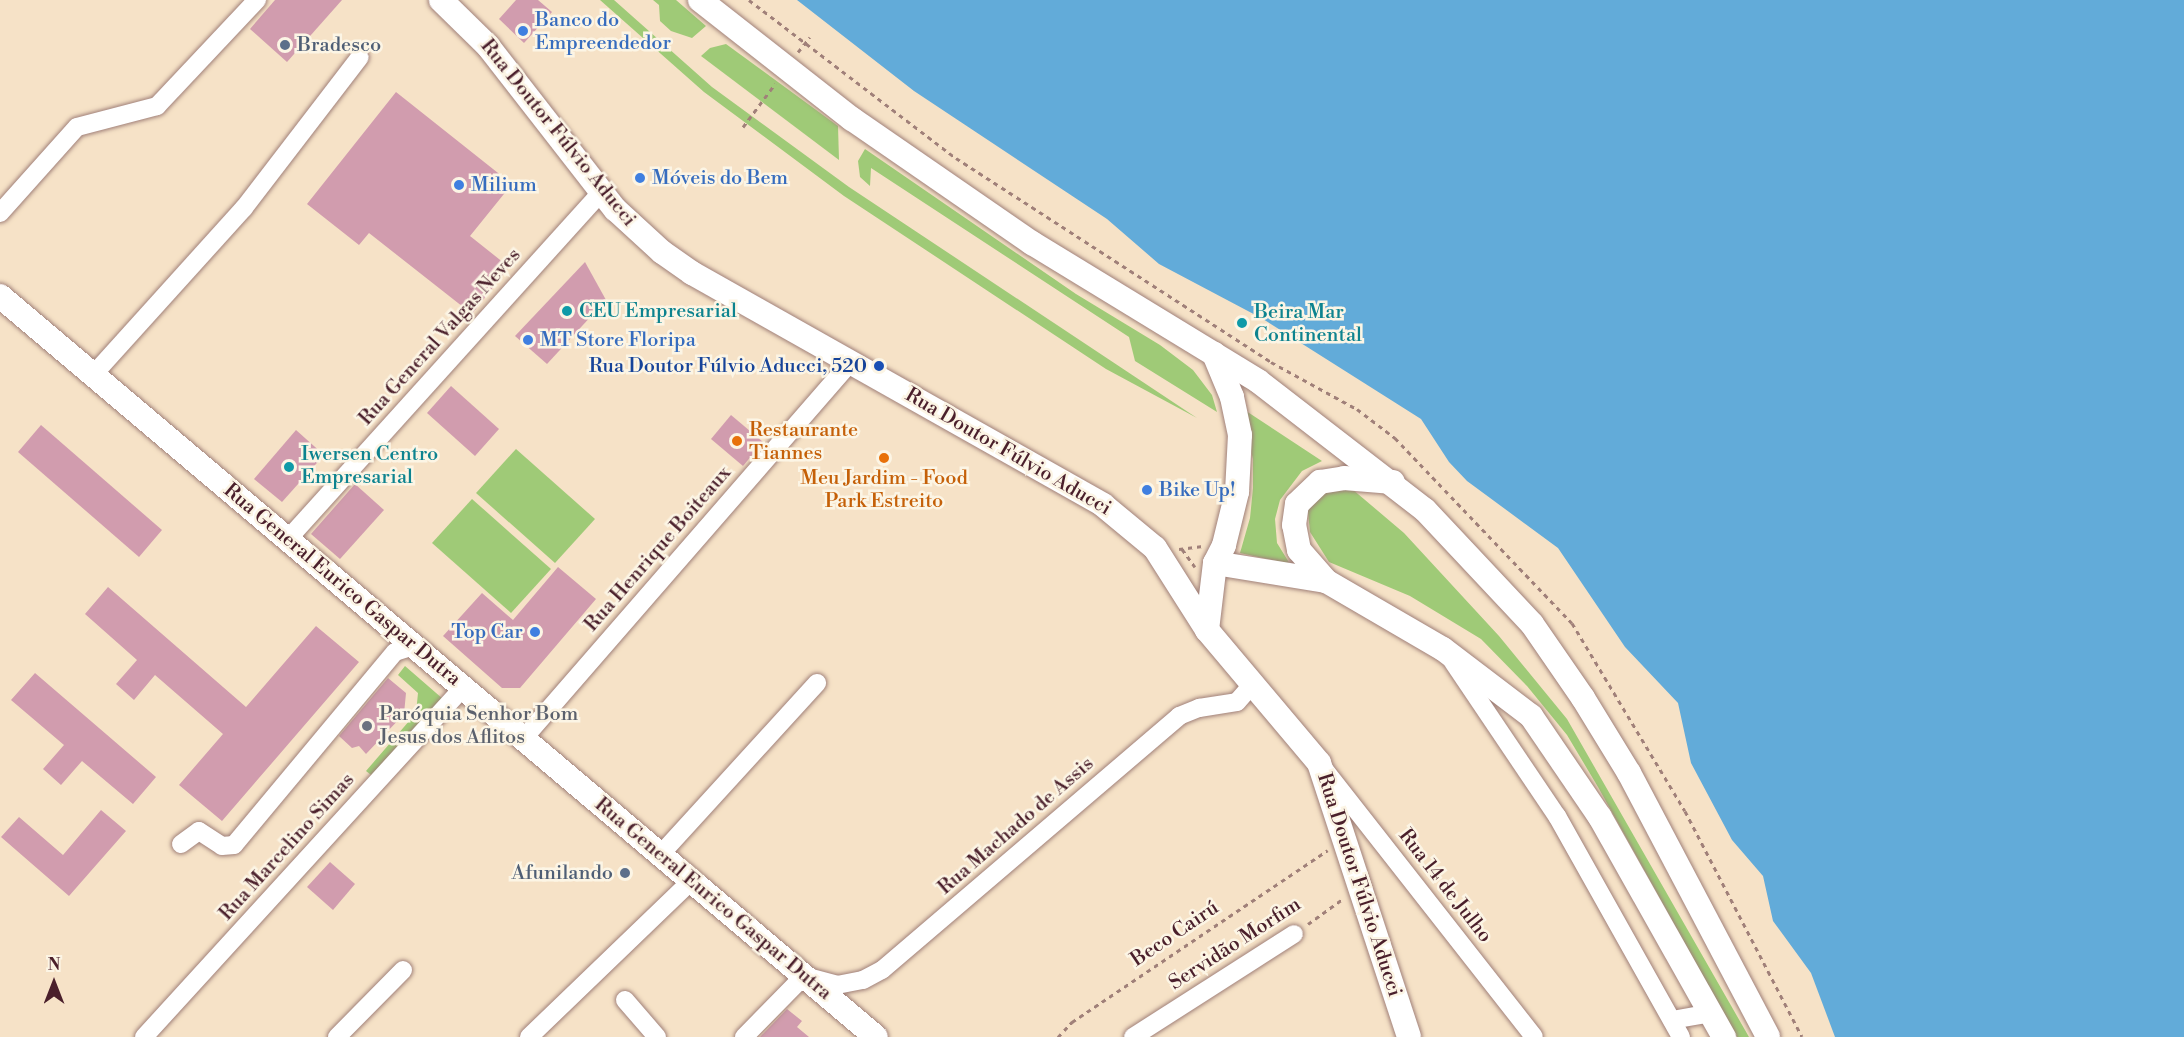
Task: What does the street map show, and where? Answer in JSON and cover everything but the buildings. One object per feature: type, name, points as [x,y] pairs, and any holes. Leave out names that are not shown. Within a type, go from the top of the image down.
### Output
[{"type":"main road","name":"Rua Doutor Fúlvio Aducci","points":[[441,0],[488,46],[602,192],[634,228],[692,273],[1124,520],[1155,548],[1206,630],[1319,763],[1409,1037]]},
{"type":"main road","points":[[700,0],[861,126],[1032,243],[1298,408],[1425,510],[1532,624],[1583,698],[1629,773],[1768,1037]]},
{"type":"main road","name":"Rua General Eurico Gaspar Dutra","points":[[0,296],[876,1037]]},
{"type":"main road","points":[[1206,630],[1215,563],[1224,545],[1237,492],[1240,435],[1232,397],[1214,354]]},
{"type":"main road","points":[[1392,482],[1344,477],[1320,482],[1297,504],[1294,525],[1299,550],[1326,581],[1443,649],[1531,716],[1600,817],[1724,1037]]},
{"type":"main road","points":[[1215,563],[1326,581]]},
{"type":"street","points":[[0,213],[77,127],[157,106],[257,0]]},
{"type":"street","points":[[93,375],[244,208],[360,57]]},
{"type":"street","name":"Rua General Valgas Neves","points":[[287,540],[602,192]]},
{"type":"street","name":"Rua Henrique Boiteaux","points":[[523,739],[851,362]]},
{"type":"street","points":[[181,844],[200,831],[230,849],[395,652],[414,646]]},
{"type":"street","points":[[1443,649],[1557,816],[1681,1037]]},
{"type":"street","points":[[660,855],[817,683]]},
{"type":"street","name":"Rua Machado de Assis","points":[[804,976],[837,986],[863,980],[882,970],[1179,716],[1199,708],[1237,702],[1252,685]]},
{"type":"street","name":"Rua Marcelino Simas","points":[[144,1037],[463,688]]},
{"type":"street","name":"Rua 14 de Julho","points":[[1319,763],[1534,1037]]},
{"type":"street","points":[[529,1037],[691,881]]},
{"type":"street","name":"Servidão Morfim","points":[[1133,1037],[1294,934]]},
{"type":"street","points":[[337,1037],[403,970]]},
{"type":"street","points":[[744,1037],[804,976]]},
{"type":"street","points":[[625,1000],[657,1037]]},
{"type":"street","points":[[1672,1020],[1712,1013]]},
{"type":"path","name":"Beco Cairú","points":[[1058,1037],[1072,1023],[1311,859]]},
{"type":"path","name":"Servidão Morfim","points":[[1294,934],[1361,886]]},
{"type":"green space","points":[[600,0],[614,0],[712,87],[849,187],[1197,418],[1106,369],[844,196],[704,92]]},
{"type":"green space","points":[[653,0],[676,0],[706,26],[692,38],[671,31],[660,21],[659,5]]},
{"type":"green space","points":[[726,44],[838,126],[839,160],[701,56],[710,48]]},
{"type":"green space","points":[[865,149],[1076,294],[1160,345],[1193,370],[1212,395],[1217,412],[1135,361],[1129,337],[871,168],[870,186],[860,177],[858,161]]},
{"type":"green space","points":[[1240,407],[1322,461],[1302,471],[1280,500],[1275,519],[1277,543],[1290,564],[1240,553],[1250,518],[1253,459]]},
{"type":"green space","points":[[516,449],[595,519],[555,563],[476,493]]},
{"type":"green space","points":[[1345,483],[1404,533],[1499,636],[1567,719],[1749,1037],[1737,1037],[1567,735],[1527,686],[1481,639],[1410,596],[1329,562],[1310,532],[1307,502]]},
{"type":"green space","points":[[472,499],[551,569],[511,613],[432,543]]},
{"type":"green space","points":[[405,666],[443,699],[375,778],[366,771],[416,713],[418,693],[398,675]]},
{"type":"water","points":[[797,0],[2184,0],[2184,1037],[1835,1037],[1811,973],[1773,921],[1763,876],[1732,840],[1691,763],[1678,703],[1625,647],[1558,548],[1467,481],[1449,462],[1421,419],[1263,319],[1159,264],[1107,219],[914,91]]},
{"type":"place","name":"Banco do Empreendedor","points":[[523,31]]},
{"type":"place","name":"Bradesco","points":[[285,45]]},
{"type":"place","name":"Móveis do Bem","points":[[640,178]]},
{"type":"place","name":"Milium","points":[[459,185]]},
{"type":"place","name":"CEU Empresarial","points":[[567,311]]},
{"type":"place","name":"Beira Mar Continental","points":[[1242,323]]},
{"type":"place","name":"MT Store Floripa","points":[[528,340]]},
{"type":"place","name":"Rua Doutor Fúlvio Aducci, 520","points":[[879,366]]},
{"type":"place","name":"Restaurante Tiannes","points":[[737,441]]},
{"type":"place","name":"Meu Jardim - Food Park Estreito","points":[[884,458]]},
{"type":"place","name":"Iwersen Centro Empresarial","points":[[289,467]]},
{"type":"place","name":"Bike Up!","points":[[1147,490]]},
{"type":"place","name":"Top Car","points":[[535,632]]},
{"type":"place","name":"Paróquia Senhor Bom Jesus dos Aflitos","points":[[367,726]]},
{"type":"place","name":"Afunilando","points":[[625,873]]}]
